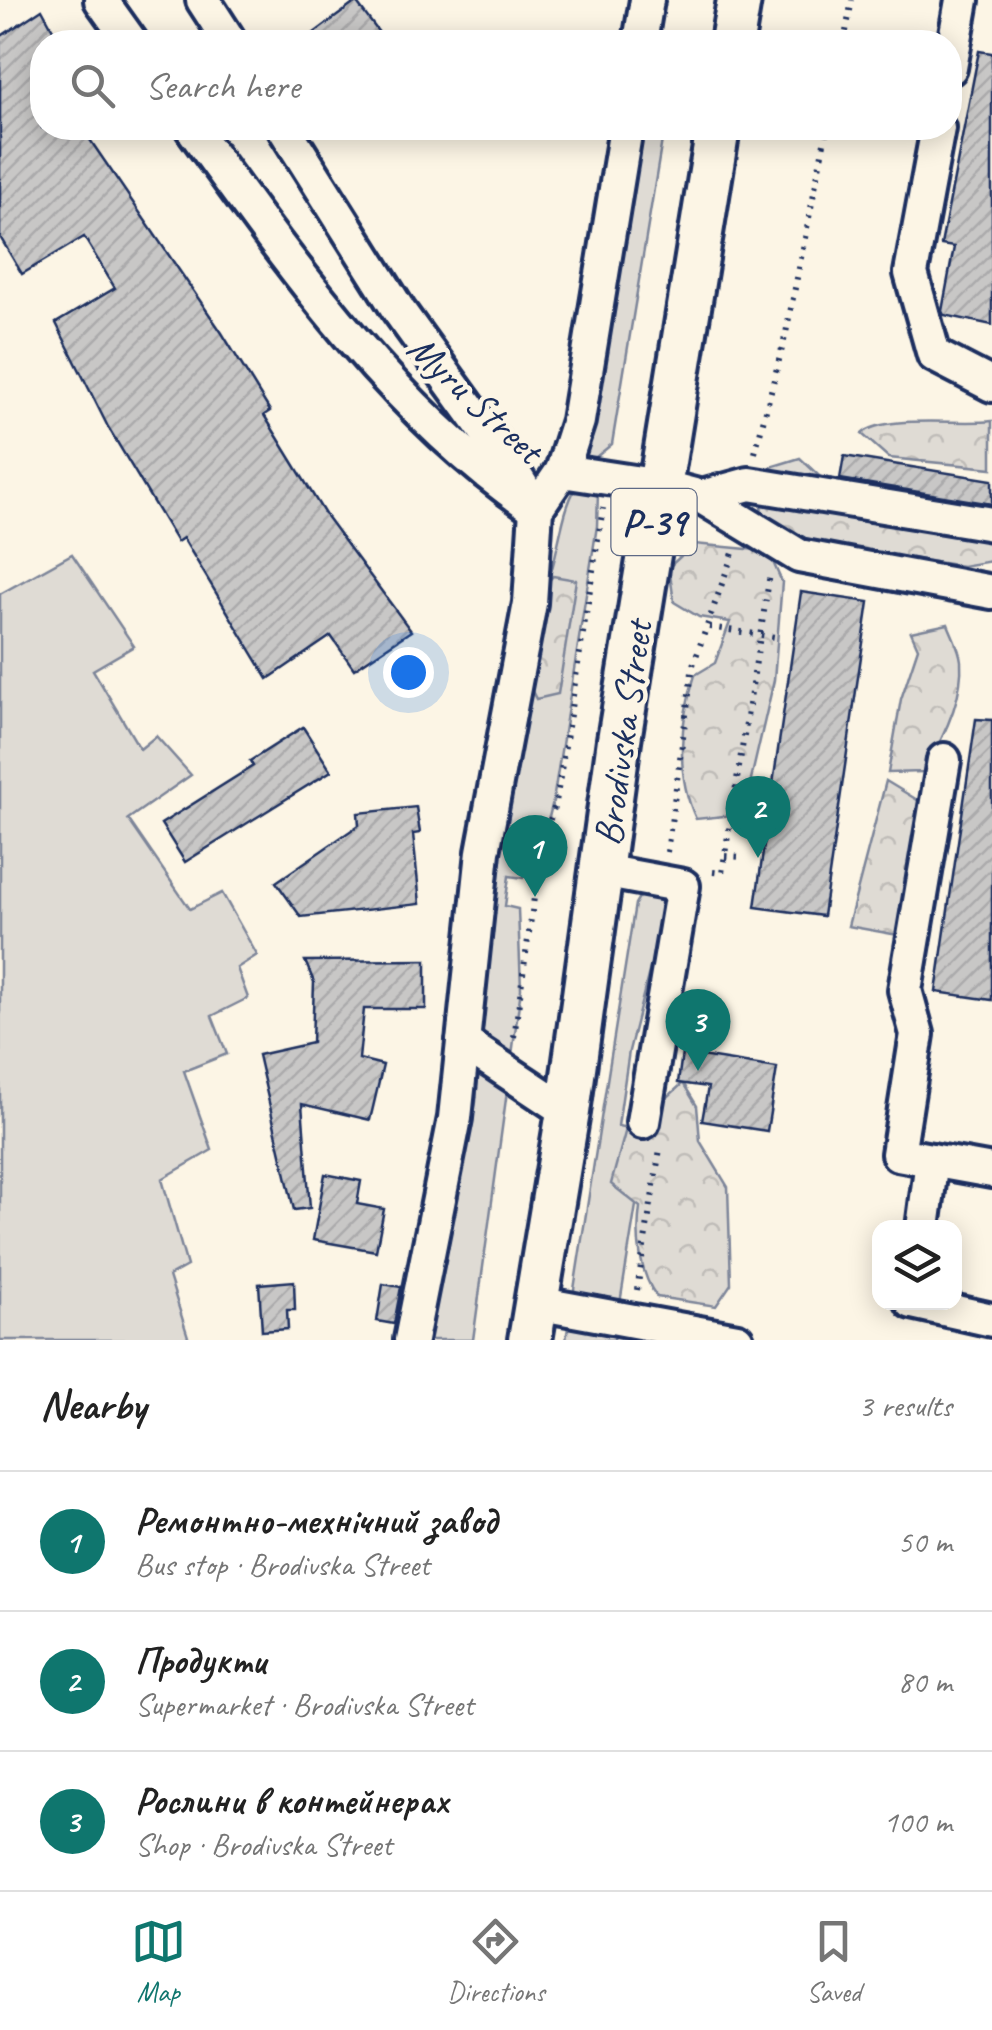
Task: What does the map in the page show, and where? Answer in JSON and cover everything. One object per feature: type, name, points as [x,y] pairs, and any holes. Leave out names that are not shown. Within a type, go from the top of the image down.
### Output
[{"type":"main road","points":[[734,30],[739,0]]},
{"type":"main road","name":"Brodivska Street","points":[[533,1321],[716,140]]},
{"type":"street","points":[[102,0],[123,30]]},
{"type":"street","points":[[204,0],[223,30]]},
{"type":"street","points":[[642,30],[647,0]]},
{"type":"street","points":[[957,30],[962,0]]},
{"type":"street","name":"Myru Street","points":[[201,140],[409,405],[484,474],[536,509]]},
{"type":"street","name":"Myru Street","points":[[291,140],[398,311],[503,455],[536,509]]},
{"type":"street","points":[[411,1340],[455,1118],[484,852],[530,603],[536,509],[562,471],[578,421],[624,140]]},
{"type":"street","points":[[936,140],[912,273],[934,355],[992,385]]},
{"type":"street","points":[[562,471],[660,486],[702,497],[799,556],[992,592]]},
{"type":"street","points":[[702,497],[749,484],[992,524]]},
{"type":"street","points":[[944,760],[905,990],[917,1034],[898,1154],[992,1170]]},
{"type":"street","points":[[602,871],[664,873],[683,886],[644,1122]]},
{"type":"street","points":[[463,1042],[568,1112]]},
{"type":"street","points":[[923,1220],[932,1160]]},
{"type":"street","points":[[948,1310],[992,1320]]},
{"type":"street","points":[[533,1321],[631,1320],[737,1340]]},
{"type":"path","points":[[846,30],[852,0]]},
{"type":"path","points":[[749,484],[825,140]]},
{"type":"path","points":[[509,1073],[542,842],[556,802],[608,477]]},
{"type":"path","points":[[743,522],[693,665],[664,873],[722,874],[774,540]]},
{"type":"path","points":[[709,627],[775,637]]},
{"type":"path","points":[[725,856],[742,858]]},
{"type":"path","points":[[631,1320],[664,1126],[644,1122]]},
{"type":"green space","points":[[636,140],[662,140],[612,444],[596,457],[579,461]]},
{"type":"green space","points":[[992,421],[992,468],[889,458],[862,434],[872,428],[904,422]]},
{"type":"green space","points":[[800,458],[834,490],[992,516],[992,561],[962,566],[813,543],[763,515],[759,497],[764,469]]},
{"type":"green space","points":[[581,482],[598,492],[597,526],[553,801],[542,846],[523,878],[509,876],[505,906],[518,909],[521,989],[473,1340],[426,1340],[476,1102],[493,879],[549,578],[570,500]]},
{"type":"green space","points":[[694,544],[768,551],[782,582],[774,680],[743,814],[696,819],[682,766],[686,710],[695,675],[715,663],[730,622],[699,617],[674,602],[669,567]]},
{"type":"green space","points":[[72,554],[134,646],[93,670],[140,749],[156,736],[191,775],[128,819],[190,909],[222,893],[257,955],[237,968],[248,998],[212,1016],[227,1054],[184,1071],[212,1150],[162,1179],[187,1266],[169,1276],[189,1340],[0,1340],[0,594]]},
{"type":"green space","points":[[553,576],[576,580],[558,694],[536,699],[526,679],[542,589]]},
{"type":"green space","points":[[948,624],[961,661],[959,690],[950,719],[923,772],[888,773],[901,699],[918,648],[911,632]]},
{"type":"green space","points":[[886,781],[924,804],[898,935],[848,926]]},
{"type":"green space","points":[[666,882],[667,930],[650,968],[629,1051],[618,1126],[648,1132],[614,1340],[566,1340],[635,904],[642,892]]},
{"type":"green space","points":[[683,1083],[697,1106],[700,1141],[728,1187],[731,1284],[716,1306],[657,1297],[640,1254],[640,1207],[611,1184],[626,1129],[648,1128],[658,1106]]},
{"type":"building","points":[[356,2],[377,30],[318,30]]},
{"type":"building","points":[[42,9],[53,30],[30,30],[30,140],[90,140],[222,333],[270,411],[264,415],[326,516],[411,631],[354,669],[331,636],[268,679],[183,538],[177,542],[108,427],[56,323],[115,288],[84,237],[22,274],[0,237],[0,37]]},
{"type":"building","points":[[979,51],[992,53],[992,325],[944,315],[942,311],[954,247],[941,245]]},
{"type":"building","points":[[844,456],[992,480],[992,504],[840,479]]},
{"type":"building","points":[[801,592],[869,602],[823,916],[755,907]]},
{"type":"building","points":[[976,719],[992,720],[992,1000],[936,992]]},
{"type":"building","points":[[303,727],[331,771],[185,862],[161,824],[253,766],[250,761]]},
{"type":"building","points":[[416,807],[420,833],[413,834],[420,904],[301,917],[276,882],[359,825],[358,813]]},
{"type":"building","points":[[426,960],[426,1009],[364,1009],[359,1059],[383,1065],[370,1120],[302,1104],[310,1208],[294,1210],[258,1055],[312,1043],[314,982],[305,961]]},
{"type":"building","points":[[682,1053],[777,1068],[767,1131],[702,1121],[708,1087],[678,1083]]},
{"type":"building","points":[[325,1174],[361,1181],[357,1204],[384,1209],[376,1251],[313,1240]]},
{"type":"building","points":[[294,1281],[295,1310],[287,1310],[288,1329],[262,1331],[259,1284]]},
{"type":"building","points":[[383,1284],[401,1287],[394,1324],[377,1321]]},
{"type":"place","name":"Продукти","points":[[758,858]]},
{"type":"place","name":"Ремонтно-мехнічний завод","points":[[535,897]]},
{"type":"place","name":"Рослини в контейнерах","points":[[698,1071]]}]
